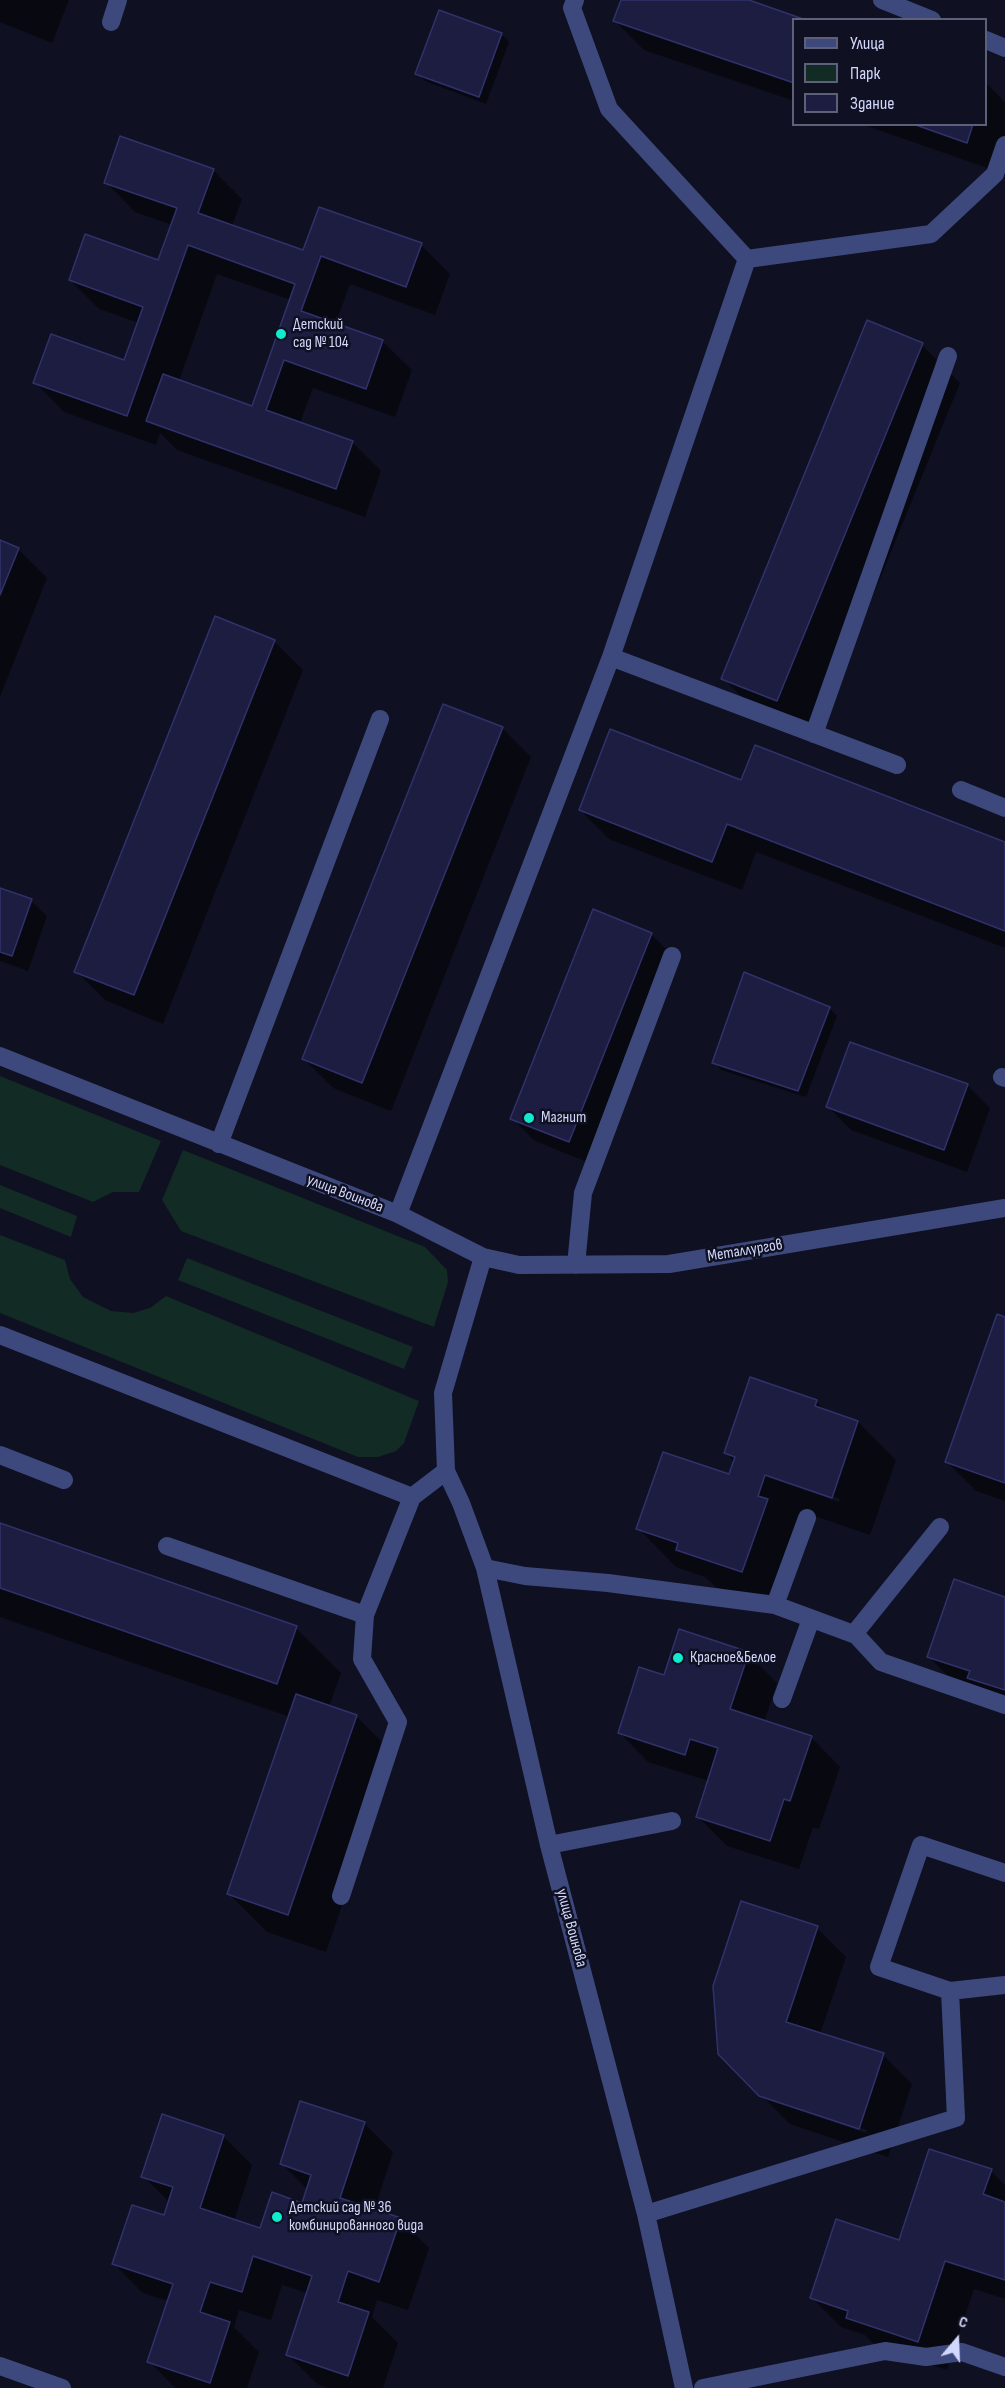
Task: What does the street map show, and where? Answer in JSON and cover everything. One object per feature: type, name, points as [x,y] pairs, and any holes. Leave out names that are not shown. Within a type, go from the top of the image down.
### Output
[{"type":"street","points":[[111,22],[118,0]]},
{"type":"street","points":[[575,0],[572,8],[609,109],[747,259]]},
{"type":"street","points":[[882,0],[927,18]]},
{"type":"street","points":[[987,40],[1005,48]]},
{"type":"street","points":[[747,259],[931,234],[995,174],[1005,145]]},
{"type":"street","points":[[398,1214],[611,657],[747,259]]},
{"type":"street","points":[[814,734],[948,356]]},
{"type":"street","points":[[611,657],[897,765]]},
{"type":"street","points":[[219,1144],[380,719]]},
{"type":"street","points":[[961,790],[1005,808]]},
{"type":"street","points":[[576,1264],[584,1193],[672,956]]},
{"type":"street","name":"улица Воинова","points":[[0,1056],[398,1214],[483,1257],[443,1393],[446,1472],[461,1503],[485,1568],[549,1845],[646,2214],[684,2388]]},
{"type":"street","name":"Металлургов","points":[[483,1257],[519,1265],[669,1263],[1005,1208]]},
{"type":"street","points":[[0,1335],[412,1497]]},
{"type":"street","points":[[0,1455],[64,1480]]},
{"type":"street","points":[[340,1896],[398,1722],[362,1659],[365,1615],[412,1497],[446,1472]]},
{"type":"street","points":[[775,1605],[807,1518]]},
{"type":"street","points":[[854,1634],[939,1527]]},
{"type":"street","points":[[167,1546],[365,1615]]},
{"type":"street","points":[[485,1568],[525,1576],[608,1583],[775,1605],[854,1634],[881,1662],[1005,1705]]},
{"type":"street","points":[[782,1699],[810,1619]]},
{"type":"street","points":[[549,1845],[672,1821]]},
{"type":"street","points":[[1005,1873],[921,1845],[879,1966],[950,1991],[1005,1985]]},
{"type":"street","points":[[646,2214],[956,2118],[950,1991]]},
{"type":"street","points":[[703,2388],[885,2351],[926,2357],[962,2352],[1005,2367]]},
{"type":"street","points":[[0,2366],[62,2388]]},
{"type":"green space","points":[[0,1076],[161,1141],[139,1192],[113,1192],[93,1202],[0,1165]]},
{"type":"green space","points":[[183,1150],[425,1247],[447,1270],[448,1282],[434,1327],[181,1231],[162,1200]]},
{"type":"green space","points":[[0,1185],[77,1216],[71,1237],[0,1208]]},
{"type":"green space","points":[[0,1235],[65,1260],[70,1279],[83,1297],[111,1311],[133,1313],[150,1308],[166,1296],[419,1401],[404,1443],[396,1451],[378,1457],[358,1457],[0,1313]]},
{"type":"green space","points":[[187,1258],[413,1347],[404,1369],[178,1280]]},
{"type":"building","points":[[621,0],[749,0],[800,18],[792,18],[792,82],[613,21]]},
{"type":"building","points":[[439,10],[502,33],[479,97],[415,74]]},
{"type":"building","points":[[919,126],[972,126],[967,143]]},
{"type":"building","points":[[120,136],[214,169],[198,213],[303,250],[319,207],[422,243],[406,287],[321,256],[301,311],[383,340],[366,389],[284,360],[266,410],[353,441],[336,489],[146,421],[163,374],[252,406],[295,284],[188,245],[127,416],[33,383],[51,334],[124,360],[143,307],[69,280],[85,234],[158,260],[177,208],[104,183]]},
{"type":"building","points":[[867,320],[923,343],[777,701],[721,679]]},
{"type":"building","points":[[0,540],[19,548],[0,595]]},
{"type":"building","points":[[215,616],[275,640],[134,995],[74,972]]},
{"type":"building","points":[[443,704],[503,727],[362,1083],[302,1059]]},
{"type":"building","points":[[610,729],[741,780],[755,745],[1005,842],[1005,931],[727,824],[712,862],[579,810]]},
{"type":"building","points":[[0,888],[32,899],[12,956],[0,952]]},
{"type":"building","points":[[593,909],[652,933],[569,1142],[510,1119]]},
{"type":"building","points":[[744,972],[830,1007],[798,1091],[712,1063]]},
{"type":"building","points":[[850,1042],[968,1084],[944,1150],[826,1107]]},
{"type":"building","points":[[997,1314],[1005,1317],[1005,1483],[945,1462]]},
{"type":"building","points":[[750,1377],[817,1400],[815,1406],[858,1421],[832,1498],[765,1475],[758,1496],[768,1499],[742,1572],[676,1550],[678,1543],[636,1529],[663,1452],[729,1474],[735,1457],[724,1453]]},
{"type":"building","points":[[0,1523],[297,1626],[277,1684],[0,1588]]},
{"type":"building","points":[[954,1579],[1005,1597],[1005,1690],[967,1678],[970,1671],[927,1657]]},
{"type":"building","points":[[679,1629],[749,1652],[730,1709],[812,1736],[790,1801],[784,1799],[770,1841],[696,1817],[718,1748],[690,1739],[685,1755],[618,1733],[639,1667],[664,1675]]},
{"type":"building","points":[[296,1694],[357,1715],[288,1915],[227,1894]]},
{"type":"building","points":[[741,1901],[818,1926],[786,2022],[884,2053],[859,2129],[759,2096],[718,2054],[713,1986]]},
{"type":"building","points":[[300,2101],[365,2122],[340,2198],[401,2218],[379,2282],[348,2271],[338,2302],[369,2312],[348,2376],[286,2355],[312,2276],[253,2256],[242,2292],[210,2282],[200,2312],[230,2322],[210,2383],[147,2362],[173,2284],[112,2264],[132,2205],[164,2215],[173,2187],[141,2177],[162,2114],[224,2135],[200,2208],[260,2228],[272,2192],[302,2203],[311,2175],[280,2164]]},
{"type":"building","points":[[929,2149],[992,2169],[983,2194],[1005,2202],[1005,2280],[945,2261],[918,2342],[846,2318],[848,2311],[810,2298],[836,2219],[899,2240]]},
{"type":"place","name":"Детский сад № 104","points":[[281,334]]},
{"type":"place","name":"Магнит","points":[[529,1118]]},
{"type":"place","name":"Красное&Белое","points":[[678,1658]]},
{"type":"place","name":"Детский сад № 36 комбинированного вида","points":[[277,2217]]}]
